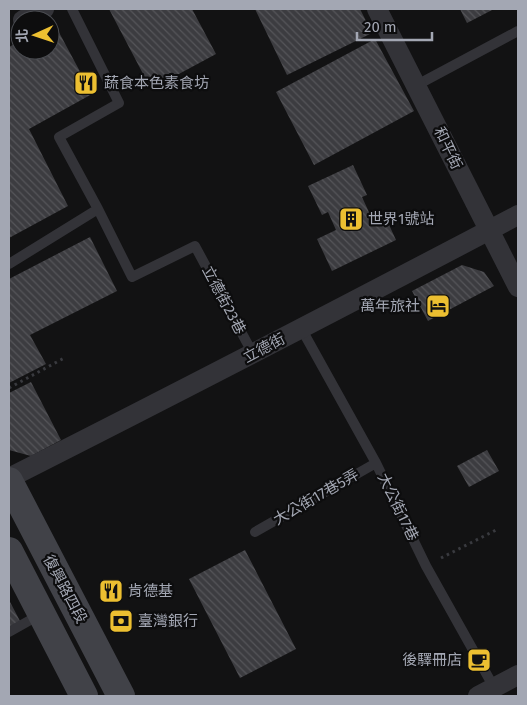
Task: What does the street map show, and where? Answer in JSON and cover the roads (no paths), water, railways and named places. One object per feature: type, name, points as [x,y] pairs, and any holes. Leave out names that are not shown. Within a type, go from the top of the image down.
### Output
[{"type":"main road","name":"復興路四段","points":[[9,480],[121,696]]},
{"type":"main road","points":[[9,550],[84,696]]},
{"type":"street","name":"和平街","points":[[377,9],[518,287]]},
{"type":"street","name":"立德街","points":[[9,480],[518,215]]},
{"type":"street","points":[[490,693],[518,675]]},
{"type":"lane","points":[[9,264],[98,209],[59,137],[119,103],[72,9]]},
{"type":"lane","points":[[417,85],[518,31]]},
{"type":"lane","name":"立德街23巷","points":[[98,209],[132,277],[194,246],[253,354]]},
{"type":"lane","name":"大公街17巷","points":[[301,328],[376,463],[490,693]]},
{"type":"lane","name":"大公街17巷5弄","points":[[255,532],[376,463]]},
{"type":"lane","points":[[9,632],[42,614]]},
{"type":"place","name":"蔬食本色素食坊","points":[[86,83]]},
{"type":"place","name":"世界1號站","points":[[351,219]]},
{"type":"place","name":"萬年旅社","points":[[438,306]]},
{"type":"place","name":"肯德基","points":[[111,591]]},
{"type":"place","name":"臺灣銀行","points":[[121,621]]},
{"type":"place","name":"後驛冊店","points":[[479,660]]}]
